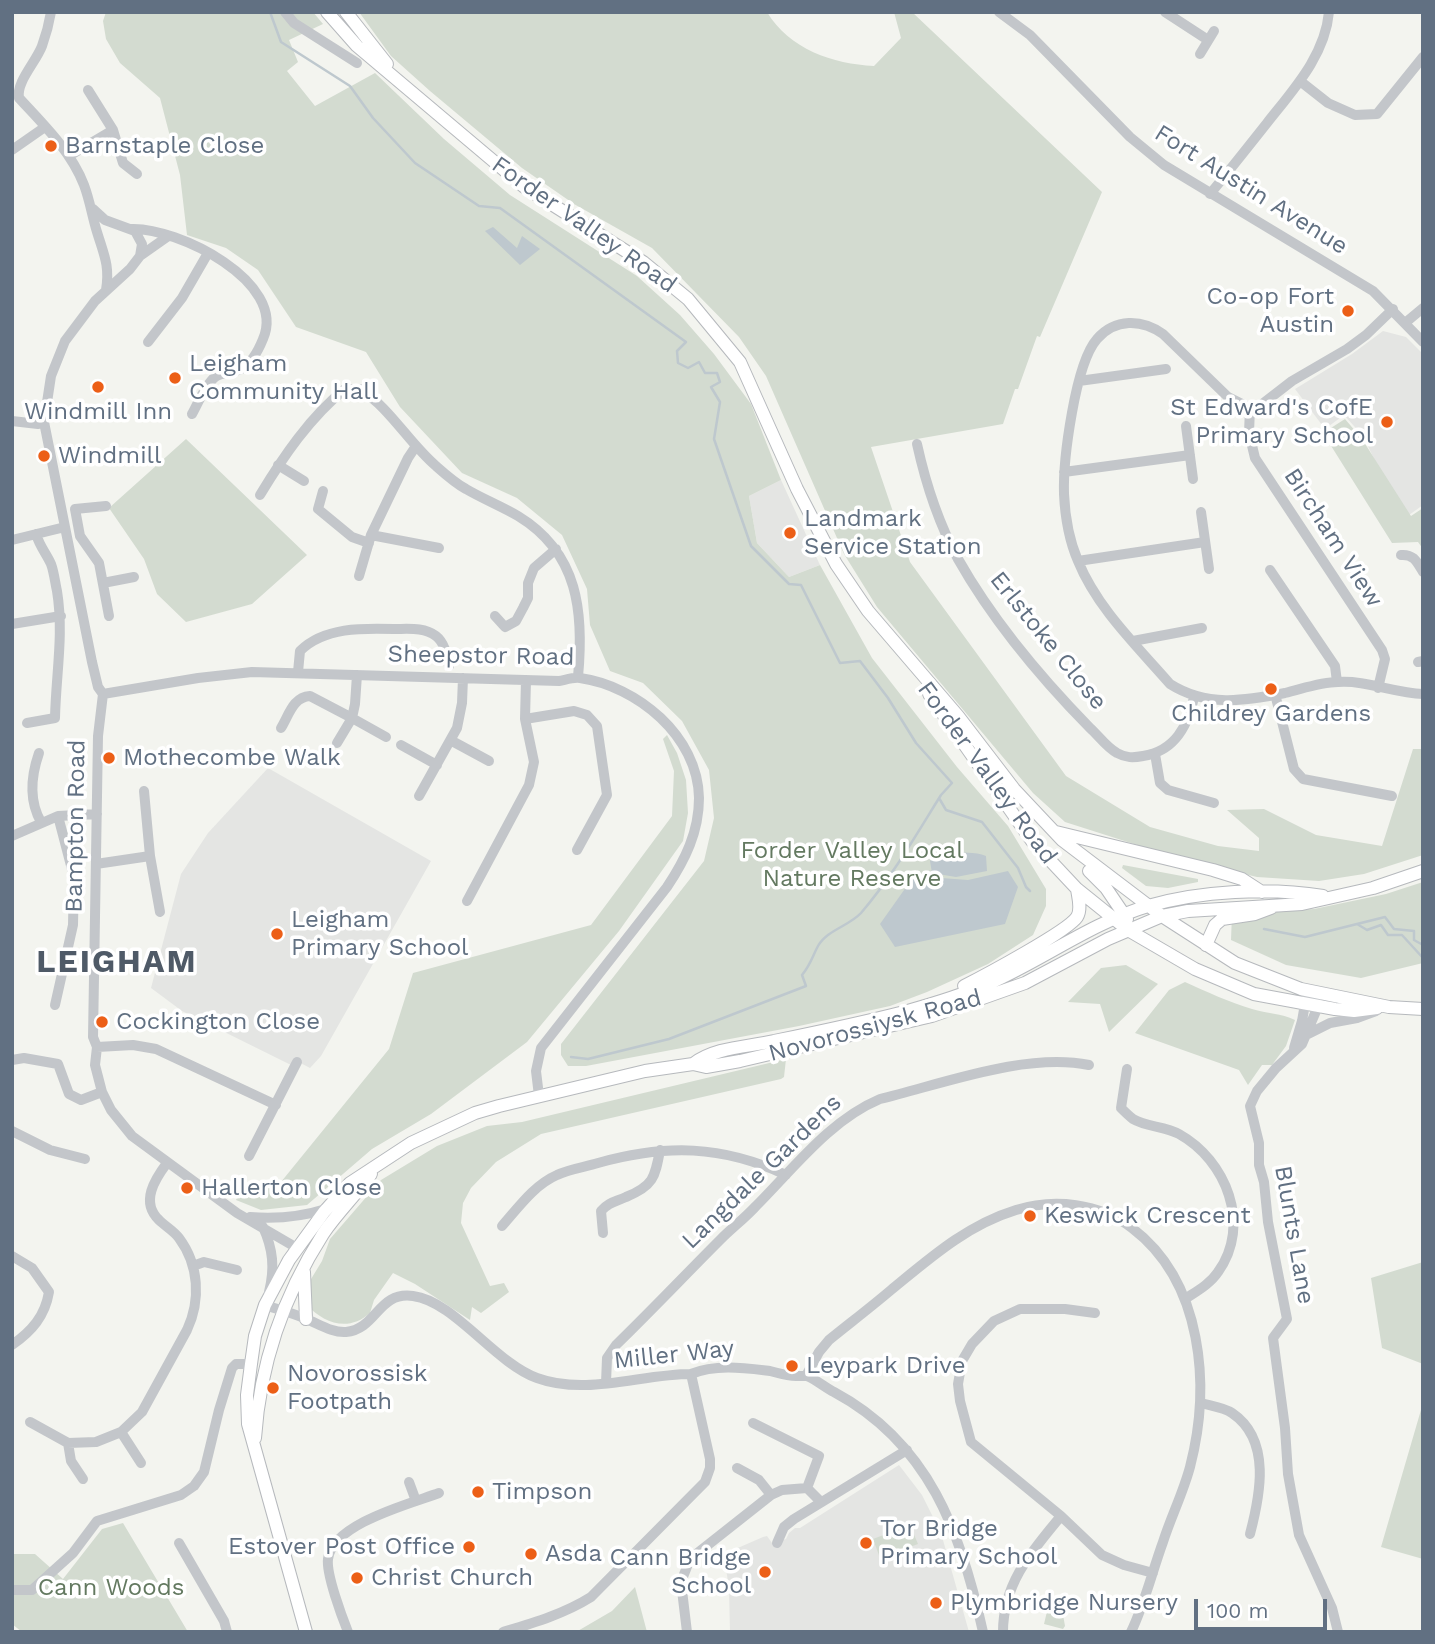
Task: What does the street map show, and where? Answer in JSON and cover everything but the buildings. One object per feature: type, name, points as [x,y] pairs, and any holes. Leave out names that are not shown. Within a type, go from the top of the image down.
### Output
[{"type":"main road","name":"Forder Valley Road","points":[[327,12],[357,46],[523,187],[643,262],[688,299],[740,362],[751,381],[797,489],[836,564],[1032,841],[1076,890],[1120,916],[1128,930],[1208,975],[1254,994],[1354,1011],[1389,1007]]},
{"type":"main road","name":"Forder Valley Road","points":[[346,12],[405,88]]},
{"type":"main road","name":"Forder Valley Road","points":[[886,634],[958,716],[1014,789],[1059,836],[1162,916],[1235,963],[1301,989],[1389,1007]]},
{"type":"main road","points":[[1059,836],[1213,870],[1242,879],[1262,892]]},
{"type":"main road","points":[[1059,836],[1069,853],[1106,888],[1120,916]]},
{"type":"main road","points":[[1162,916],[1243,906],[1302,904],[1373,888],[1423,871]]},
{"type":"main road","points":[[946,1000],[954,991],[1047,939],[1077,917],[1080,909],[1076,890]]},
{"type":"main road","points":[[1149,906],[1213,894],[1308,893],[1329,897]]},
{"type":"main road","name":"Novorossiysk Road","points":[[306,1632],[248,1424],[247,1395],[255,1336],[266,1303],[297,1248],[326,1209],[350,1184],[411,1143],[475,1113],[645,1071],[693,1063],[713,1054],[946,1000],[991,983],[1120,916],[1149,906]]},
{"type":"main road","points":[[1206,945],[1215,925],[1223,919],[1255,914],[1274,906]]},
{"type":"main road","name":"Novorossiysk Road","points":[[693,1063],[706,1067],[740,1061],[932,1016],[1025,983],[1128,930],[1162,916]]},
{"type":"main road","points":[[1389,1007],[1423,1009]]},
{"type":"main road","name":"Novorossiysk Road","points":[[255,1445],[259,1402],[282,1311],[324,1232],[376,1167]]},
{"type":"main road","points":[[297,1248],[307,1262],[306,1319]]},
{"type":"street","points":[[51,12],[42,47],[15,90],[69,156],[83,182],[107,259],[106,290]]},
{"type":"street","points":[[285,12],[294,23],[356,64]]},
{"type":"street","name":"Fort Austin Avenue","points":[[999,12],[1030,35],[1130,137],[1164,165],[1373,290],[1423,342]]},
{"type":"street","points":[[1165,12],[1210,36],[1200,54]]},
{"type":"street","points":[[1210,194],[1300,81],[1328,28],[1329,12]]},
{"type":"street","points":[[1300,81],[1328,103],[1355,115],[1377,114],[1423,57]]},
{"type":"street","points":[[88,90],[113,130],[123,163],[137,174]]},
{"type":"street","points":[[12,150],[46,127]]},
{"type":"street","points":[[69,156],[113,130]]},
{"type":"street","points":[[93,209],[105,220],[126,228],[141,240],[137,259],[122,266],[107,259]]},
{"type":"street","points":[[103,247],[109,232],[144,228],[208,253],[245,278],[262,300],[269,322],[251,360],[241,369],[214,378],[192,414]]},
{"type":"street","name":"Bampton Road","points":[[167,236],[137,259],[126,274],[106,290],[77,322],[56,359],[44,422],[98,687],[103,694],[99,729],[93,1002],[93,1037],[97,1047],[94,1065],[111,1110],[132,1136],[244,1216],[297,1248]]},
{"type":"street","points":[[148,341],[182,298],[208,253]]},
{"type":"street","points":[[1405,323],[1423,308]]},
{"type":"street","points":[[1393,309],[1347,349],[1292,381],[1261,405],[1250,408],[1234,402],[1163,334],[1143,323],[1115,325],[1096,340],[1079,381],[1068,433],[1064,472],[1067,519],[1078,561],[1098,599],[1170,684],[1194,697],[1213,700],[1275,694],[1337,682],[1406,694],[1423,694]]},
{"type":"street","points":[[1079,381],[1166,369]]},
{"type":"street","points":[[260,495],[278,465],[312,421],[339,394],[345,389],[353,388],[366,393],[434,464],[463,487],[527,521],[556,549],[567,566],[576,595],[580,628],[578,677]]},
{"type":"street","name":"Bircham View","points":[[1250,408],[1249,433],[1255,458],[1382,650],[1385,659],[1378,688]]},
{"type":"street","points":[[12,421],[38,424],[44,422]]},
{"type":"street","points":[[1186,426],[1193,479]]},
{"type":"street","name":"Erlstoke Close","points":[[917,444],[930,499],[943,529],[959,561],[1014,642],[1059,696],[1115,753],[1132,758],[1155,754]]},
{"type":"street","points":[[359,576],[370,539],[416,446]]},
{"type":"street","points":[[1064,472],[1190,455]]},
{"type":"street","points":[[278,465],[304,481]]},
{"type":"street","points":[[323,491],[318,509],[352,537],[439,548]]},
{"type":"street","points":[[106,506],[75,509],[80,536],[99,563],[109,616]]},
{"type":"street","points":[[1201,512],[1209,569]]},
{"type":"street","points":[[12,540],[65,527]]},
{"type":"street","points":[[27,723],[55,718],[61,616],[50,563],[41,550],[36,534]]},
{"type":"street","points":[[1078,561],[1205,542]]},
{"type":"street","points":[[495,616],[505,627],[516,621],[528,598],[528,583],[534,568],[556,549]]},
{"type":"street","name":"Bircham View","points":[[1401,555],[1408,554],[1415,558],[1423,572]]},
{"type":"street","points":[[1270,570],[1335,666],[1337,682]]},
{"type":"street","points":[[76,583],[134,577]]},
{"type":"street","points":[[12,624],[61,616]]},
{"type":"street","points":[[298,672],[300,651],[304,646],[325,636],[360,628],[423,629],[438,637],[445,648],[449,666]]},
{"type":"street","points":[[1133,641],[1202,628]]},
{"type":"street","name":"Sheepstor Road","points":[[103,694],[215,675],[298,672],[559,681],[578,677],[629,694],[640,701],[679,741],[695,775],[699,798],[698,813],[690,847],[680,868],[541,1048],[536,1071],[539,1096]]},
{"type":"street","points":[[337,743],[352,718],[356,675]]},
{"type":"street","points":[[419,796],[452,741],[460,720],[463,678]]},
{"type":"street","points":[[467,901],[529,785],[534,762],[525,719],[526,680]]},
{"type":"street","points":[[1275,694],[1294,769],[1298,775],[1303,779],[1392,796]]},
{"type":"street","points":[[281,728],[298,699],[310,696],[386,737]]},
{"type":"street","points":[[1194,697],[1190,714],[1178,738],[1155,754],[1160,783],[1168,790],[1214,803]]},
{"type":"street","points":[[525,719],[574,711],[587,715],[597,726],[607,795],[577,850]]},
{"type":"street","points":[[452,741],[489,761]]},
{"type":"street","points":[[401,744],[437,765]]},
{"type":"street","points":[[39,753],[34,766],[32,800],[33,809],[41,822]]},
{"type":"street","points":[[144,791],[150,856],[160,912]]},
{"type":"street","points":[[12,836],[58,816],[97,814]]},
{"type":"street","points":[[55,1005],[73,925],[74,877],[58,816]]},
{"type":"street","points":[[96,864],[150,856]]},
{"type":"street","points":[[1301,989],[1318,1006]]},
{"type":"street","points":[[1292,1054],[1303,1021],[1305,1003]]},
{"type":"street","name":"Blunts Lane","points":[[1318,1006],[1302,1043],[1257,1091],[1250,1106],[1259,1143],[1259,1165],[1264,1182],[1268,1222],[1287,1319],[1273,1338],[1288,1474],[1299,1535],[1332,1608],[1338,1632]]},
{"type":"street","points":[[1306,1035],[1330,1023],[1357,1018],[1389,1007]]},
{"type":"street","points":[[97,1047],[133,1045],[156,1049],[276,1105]]},
{"type":"street","points":[[12,1060],[44,1060],[58,1064],[69,1094],[80,1100],[102,1092]]},
{"type":"street","points":[[249,1156],[297,1062]]},
{"type":"street","name":"Langdale Gardens","points":[[606,1383],[607,1359],[616,1345],[845,1117],[880,1099],[1029,1063],[1073,1062],[1088,1065]]},
{"type":"street","points":[[1128,1069],[1121,1108],[1133,1119],[1177,1132],[1196,1146],[1223,1180],[1233,1208],[1235,1233],[1225,1261],[1218,1273],[1185,1299]]},
{"type":"street","points":[[12,1131],[50,1150],[85,1159]]},
{"type":"street","points":[[603,1233],[601,1211],[608,1203],[650,1185],[656,1172],[660,1150]]},
{"type":"street","points":[[502,1226],[532,1192],[556,1175],[660,1150],[717,1151],[786,1175]]},
{"type":"street","points":[[30,1422],[68,1443],[96,1442],[121,1432],[142,1412],[192,1319],[197,1289],[193,1266],[177,1235],[156,1218],[151,1209],[151,1189],[167,1163]]},
{"type":"street","points":[[806,1376],[827,1342],[952,1241],[986,1221],[1043,1203],[1065,1203],[1084,1207],[1125,1223],[1157,1250],[1185,1299],[1194,1329],[1201,1403],[1190,1468],[1131,1632]]},
{"type":"street","points":[[244,1216],[282,1218],[326,1209]]},
{"type":"street","points":[[263,1227],[274,1267],[266,1303]]},
{"type":"street","points":[[12,1256],[32,1268],[49,1292],[46,1307],[36,1325],[12,1345]]},
{"type":"street","points":[[193,1266],[204,1262],[237,1270]]},
{"type":"street","name":"Miller Way","points":[[266,1303],[329,1329],[348,1332],[366,1323],[385,1302],[395,1297],[417,1296],[432,1302],[455,1318],[507,1362],[535,1378],[567,1385],[691,1374],[727,1367],[806,1376],[870,1415],[890,1431],[924,1472],[951,1524],[972,1582],[983,1632]]},
{"type":"street","points":[[1095,1312],[1065,1309],[1020,1310],[994,1321],[962,1360],[958,1384],[971,1442],[1061,1516],[1102,1555],[1124,1565],[1153,1573]]},
{"type":"street","points":[[12,1590],[32,1590],[73,1553],[97,1521],[181,1495],[194,1486],[204,1472],[232,1368],[236,1364],[251,1364]]},
{"type":"street","points":[[503,1632],[541,1620],[591,1597],[705,1482],[710,1459],[691,1374]]},
{"type":"street","points":[[1201,1403],[1229,1411],[1244,1422],[1254,1440],[1260,1465],[1261,1488],[1250,1534]]},
{"type":"street","points":[[753,1423],[819,1456],[807,1488]]},
{"type":"street","points":[[121,1432],[141,1463]]},
{"type":"street","points":[[68,1443],[71,1461],[83,1479]]},
{"type":"street","points":[[777,1543],[784,1527],[907,1450]]},
{"type":"street","points":[[737,1468],[759,1480],[771,1495]]},
{"type":"street","points":[[409,1482],[416,1501]]},
{"type":"street","points":[[687,1632],[681,1582],[690,1559],[771,1495],[782,1490],[807,1488],[821,1502]]},
{"type":"street","points":[[348,1632],[328,1569],[330,1550],[347,1530],[439,1493]]},
{"type":"street","points":[[1003,1632],[1003,1619],[1012,1583],[1031,1551],[1061,1516]]},
{"type":"street","points":[[179,1543],[225,1621],[227,1632]]},
{"type":"shaded area","points":[[493,227],[517,248],[522,236],[540,249],[520,265],[485,231]]},
{"type":"shaded area","name":"St Edward's CofE Primary School","points":[[1383,331],[1406,337],[1423,354],[1423,505],[1409,515],[1379,469],[1363,436],[1344,415],[1325,429],[1295,389],[1352,354]]},
{"type":"shaded area","points":[[781,480],[820,565],[789,577],[757,543],[749,496]]},
{"type":"shaded area","name":"Leigham Primary School","points":[[268,768],[431,861],[321,1056],[310,1068],[293,1059],[291,1065],[182,1011],[151,988],[181,874],[208,833]]},
{"type":"shaded area","points":[[942,851],[986,856],[987,871],[956,877],[932,873],[930,861]]},
{"type":"shaded area","points":[[1008,871],[1018,887],[1005,924],[895,947],[880,924],[914,876],[968,880]]},
{"type":"shaded area","name":"Tor Bridge Primary School","points":[[899,1465],[922,1495],[941,1533],[969,1632],[730,1632],[729,1589],[724,1554],[767,1536],[772,1543],[786,1539],[795,1528],[800,1528]]},
{"type":"green space","name":"Forder Valley Local Nature Reserve","points":[[106,12],[313,12],[323,24],[289,40],[298,62],[287,71],[315,106],[375,73],[444,139],[510,195],[637,276],[680,315],[714,354],[751,404],[781,480],[749,496],[757,543],[789,577],[820,565],[872,658],[957,767],[1008,826],[1046,889],[1046,906],[1033,935],[988,964],[890,1006],[586,1066],[568,1066],[561,1055],[561,1044],[704,861],[714,818],[709,770],[682,721],[643,683],[610,671],[590,625],[587,589],[562,535],[517,498],[462,473],[400,407],[366,352],[296,327],[258,270],[226,248],[187,235],[180,175],[160,98],[120,63],[106,39],[103,21]]},
{"type":"green space","points":[[359,12],[767,12],[787,36],[813,52],[843,62],[874,66],[901,38],[894,12],[912,12],[1102,192],[1040,337],[1037,336],[1003,424],[871,447],[910,562],[1066,776],[1150,827],[1218,846],[1259,851],[1259,838],[1227,810],[1264,809],[1316,835],[1382,846],[1413,749],[1423,749],[1423,855],[1364,874],[1319,881],[1257,877],[1181,859],[1065,822],[1033,793],[877,607],[844,554],[766,376],[739,337],[652,248],[574,204],[522,168],[430,91],[391,56]]},
{"type":"green space","points":[[1345,419],[1362,439],[1411,516],[1423,508],[1423,549],[1418,542],[1392,543],[1323,433]]},
{"type":"green space","points":[[186,439],[307,555],[252,604],[186,622],[157,594],[144,559],[109,508]]},
{"type":"green space","points":[[667,735],[677,753],[686,780],[688,813],[683,841],[619,931],[527,1042],[431,1114],[372,1149],[307,1205],[261,1210],[236,1200],[242,1186],[281,1182],[389,1049],[413,973],[591,925],[672,816],[674,771],[663,739]]},
{"type":"green space","points":[[1123,865],[1198,879],[1198,882],[1168,888],[1146,886],[1122,868]]},
{"type":"green space","points":[[1423,882],[1423,963],[1361,978],[1286,965],[1231,940],[1232,914],[1314,909],[1386,894]]},
{"type":"green space","points":[[1126,965],[1158,984],[1109,1032],[1100,1004],[1068,1002],[1101,968]]},
{"type":"green space","points":[[1185,982],[1243,1006],[1295,1020],[1286,1046],[1272,1065],[1262,1065],[1248,1085],[1239,1070],[1135,1033],[1169,990]]},
{"type":"green space","points":[[786,1059],[784,1077],[781,1079],[541,1134],[496,1162],[471,1188],[463,1203],[461,1223],[490,1286],[504,1283],[509,1292],[481,1313],[472,1307],[470,1320],[393,1273],[374,1300],[370,1313],[354,1322],[345,1324],[329,1321],[306,1304],[308,1284],[322,1261],[330,1239],[381,1180],[437,1146],[487,1126],[522,1122]]},
{"type":"green space","points":[[1423,1262],[1423,1364],[1382,1348],[1371,1278]]},
{"type":"green space","points":[[1423,1403],[1423,1559],[1381,1547]]},
{"type":"green space","name":"Cann Woods","points":[[123,1523],[188,1632],[22,1632],[12,1624],[12,1554],[35,1554],[63,1579],[102,1529]]},
{"type":"green space","points":[[910,1525],[918,1544],[880,1558],[873,1539]]},
{"type":"green space","points":[[635,1587],[647,1632],[576,1632],[612,1611]]},
{"type":"green space","points":[[1060,1598],[1065,1626],[1063,1629],[1044,1624],[1050,1599]]},
{"type":"waterway","points":[[270,12],[281,42],[350,86],[373,118],[415,163],[479,206],[500,208],[686,342],[677,351],[678,363],[688,368],[699,362],[705,373],[717,373],[720,382],[711,387],[720,402],[714,439],[751,546],[789,584],[801,585],[840,663],[860,661],[888,698],[916,743],[952,783],[941,795],[893,870],[861,913],[832,932],[818,946],[802,975],[806,986],[669,1039],[588,1059],[571,1057]]},
{"type":"waterway","points":[[939,798],[946,810],[982,822],[1018,868],[1030,891]]},
{"type":"waterway","points":[[1264,929],[1305,937],[1385,917],[1394,929],[1414,931],[1414,940],[1423,945]]},
{"type":"waterway","points":[[1357,924],[1367,930],[1381,925],[1388,935],[1402,935],[1423,958]]},
{"type":"place","name":"Barnstaple Close","points":[[51,146]]},
{"type":"place","name":"Co-op Fort Austin","points":[[1348,311]]},
{"type":"place","name":"Leigham Community Hall","points":[[175,378]]},
{"type":"place","name":"Windmill Inn","points":[[98,387]]},
{"type":"place","name":"St Edward's CofE Primary School","points":[[1387,422]]},
{"type":"place","name":"Windmill","points":[[44,456]]},
{"type":"place","name":"Landmark Service Station","points":[[790,533]]},
{"type":"place","name":"Childrey Gardens","points":[[1271,689]]},
{"type":"place","name":"Mothecombe Walk","points":[[109,758]]},
{"type":"place","name":"Leigham Primary School","points":[[277,934]]},
{"type":"place","name":"Cockington Close","points":[[102,1022]]},
{"type":"place","name":"Hallerton Close","points":[[187,1188]]},
{"type":"place","name":"Keswick Crescent","points":[[1030,1216]]},
{"type":"place","name":"Leypark Drive","points":[[792,1366]]},
{"type":"place","name":"Novorossisk Footpath","points":[[273,1388]]},
{"type":"place","name":"Timpson","points":[[478,1492]]},
{"type":"place","name":"Tor Bridge Primary School","points":[[866,1543]]},
{"type":"place","name":"Estover Post Office","points":[[469,1547]]},
{"type":"place","name":"Asda","points":[[531,1554]]},
{"type":"place","name":"Cann Bridge School","points":[[765,1572]]},
{"type":"place","name":"Christ Church","points":[[357,1578]]},
{"type":"place","name":"Plymbridge Nursery","points":[[936,1603]]},
{"type":"district","name":"LEIGHAM","points":[[117,963]]}]
